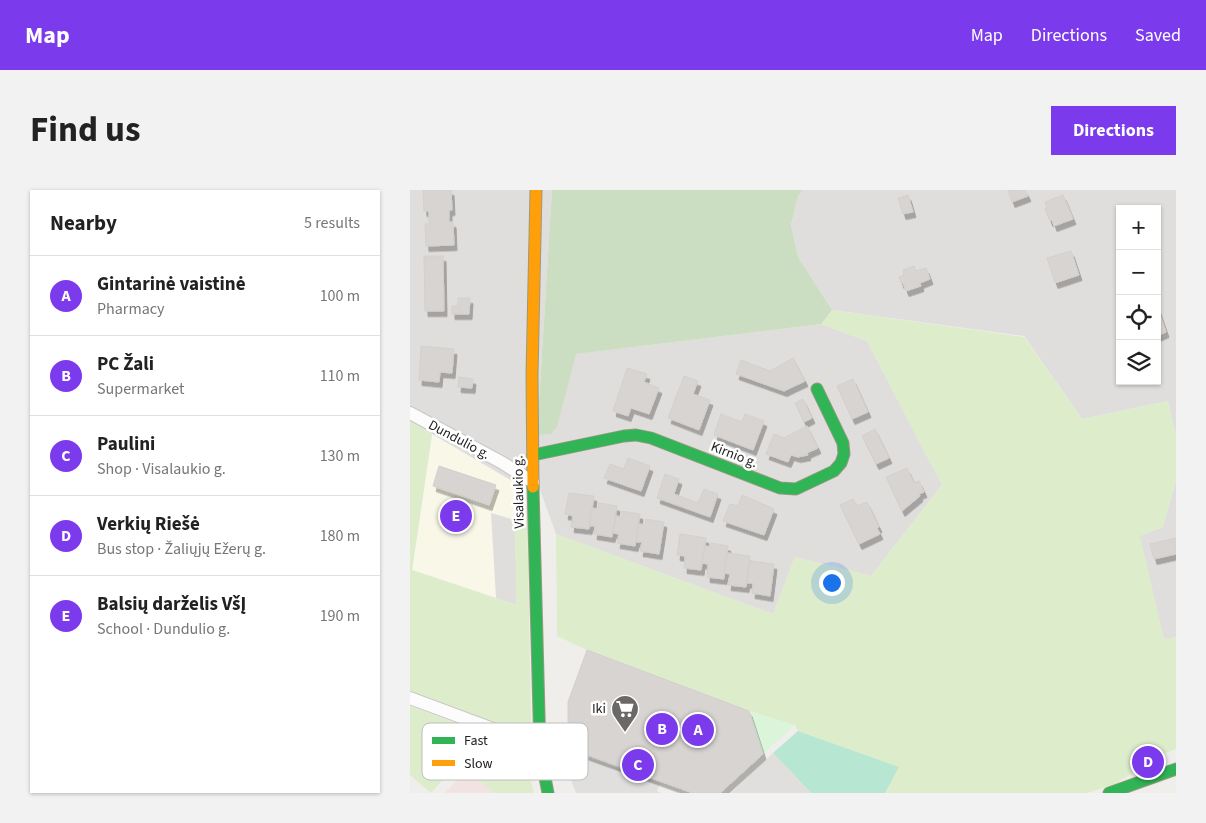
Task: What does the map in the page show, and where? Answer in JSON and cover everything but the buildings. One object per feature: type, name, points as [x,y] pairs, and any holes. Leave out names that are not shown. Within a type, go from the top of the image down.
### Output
[{"type":"street","name":"Visalaukio g.","points":[[536,190],[533,482],[539,723]]},
{"type":"street","name":"Kirnio g.","points":[[533,454],[636,435],[651,438],[780,488],[796,489],[834,470],[841,463],[844,454],[843,444],[817,389]]},
{"type":"street","name":"Dundulio g.","points":[[410,413],[501,462],[533,482]]},
{"type":"street","points":[[410,698],[477,723]]},
{"type":"street","points":[[1109,793],[1176,769]]},
{"type":"street","name":"Visalaukio g.","points":[[545,780],[548,793]]},
{"type":"shaded area","points":[[410,190],[552,190],[537,435],[557,427],[575,354],[821,324],[867,341],[942,485],[871,576],[795,557],[773,614],[556,534],[538,484],[514,482],[517,605],[412,570],[432,434],[410,419]]},
{"type":"shaded area","points":[[803,190],[1176,190],[1176,436],[1168,401],[1082,419],[1024,336],[832,310],[798,257],[791,225],[798,196]]},
{"type":"shaded area","points":[[432,434],[514,482],[515,520],[491,513],[496,598],[412,570]]},
{"type":"shaded area","points":[[1176,480],[1176,637],[1164,640],[1139,536],[1163,527]]},
{"type":"shaded area","points":[[773,753],[811,793],[731,793]]},
{"type":"shaded area","points":[[588,758],[660,783],[657,791],[661,793],[576,793],[571,780],[588,780]]},
{"type":"shaded area","points":[[457,780],[478,780],[493,793],[445,793]]},
{"type":"green space","points":[[552,190],[803,190],[798,196],[791,225],[798,257],[832,310],[821,324],[576,354],[557,427],[551,434],[537,435]]},
{"type":"green space","points":[[832,310],[1024,337],[1082,419],[1168,401],[1176,436],[1176,480],[1163,527],[1140,536],[1164,639],[1176,637],[1176,749],[1163,754],[1115,784],[1087,793],[885,793],[899,767],[798,731],[795,725],[749,711],[587,650],[557,636],[556,534],[773,614],[795,557],[871,576],[942,485],[867,341],[821,324]]},
{"type":"green space","points":[[410,419],[432,434],[412,570],[516,605],[514,482],[527,506],[531,723],[496,723],[410,691]]},
{"type":"green space","points":[[410,706],[456,723],[422,723],[422,780],[443,780],[431,793],[410,775]]},
{"type":"green space","points":[[749,711],[795,725],[763,754]]},
{"type":"green space","points":[[798,731],[899,767],[885,793],[811,793],[773,753]]},
{"type":"green space","points":[[478,780],[530,780],[534,793],[493,793]]},
{"type":"traffic: fast","points":[[533,455],[636,435],[651,438],[780,488],[796,489],[834,471],[841,463],[844,454],[843,443],[817,389]]},
{"type":"traffic: fast","points":[[533,487],[539,723]]},
{"type":"traffic: fast","points":[[1109,793],[1176,769]]},
{"type":"traffic: fast","points":[[545,780],[548,793]]},
{"type":"traffic: slow","points":[[533,487],[532,375],[536,190]]},
{"type":"place","name":"Balsių darželis VšĮ","points":[[456,516]]},
{"type":"place","name":"PC Žali","points":[[662,729]]},
{"type":"place","name":"Gintarinė vaistinė","points":[[698,730]]},
{"type":"place","name":"Iki","points":[[625,733]]},
{"type":"place","name":"Verkių Riešė","points":[[1148,762]]},
{"type":"place","name":"Paulini","points":[[638,765]]}]
